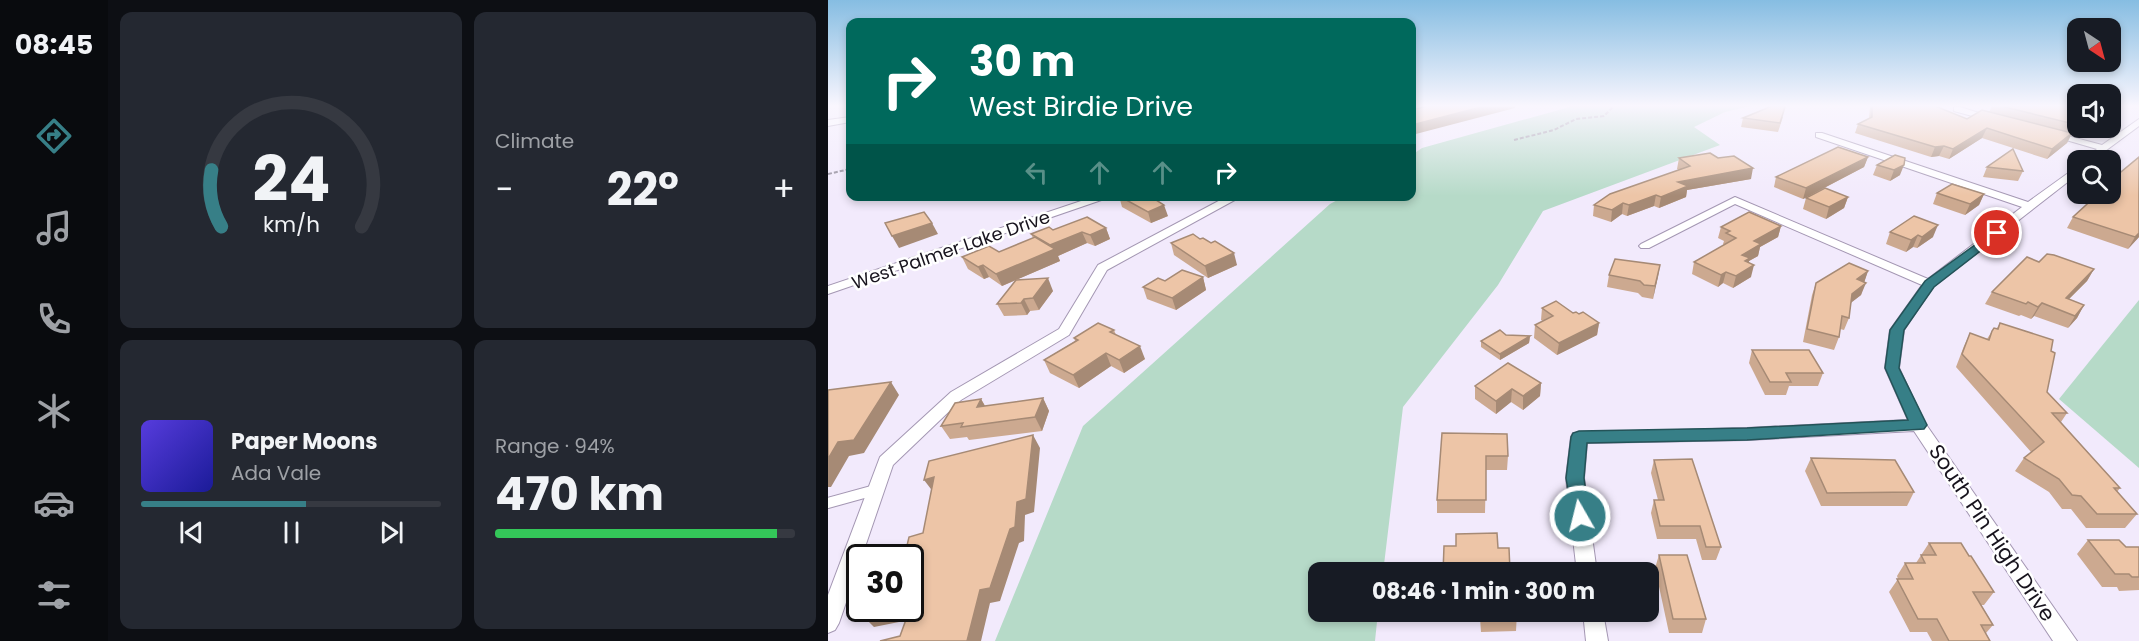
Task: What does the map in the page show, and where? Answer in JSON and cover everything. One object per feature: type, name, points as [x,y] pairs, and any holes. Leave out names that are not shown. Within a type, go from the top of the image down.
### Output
[{"type":"street","points":[[1822,136],[2031,207]]},
{"type":"street","points":[[2058,136],[2103,148]]},
{"type":"street","points":[[2100,150],[2120,136]]},
{"type":"street","name":"South Pin High Drive","points":[[2066,641],[1918,425],[1892,368],[1897,330],[1929,284],[2067,178]]},
{"type":"street","points":[[1645,246],[1736,200],[1929,284]]},
{"type":"street","name":"West Palmer Lake Drive","points":[[828,290],[1093,201]]},
{"type":"street","points":[[828,623],[886,462],[956,396],[1064,332],[1102,268],[1228,201]]},
{"type":"street","points":[[1586,562],[1575,478],[1579,437],[1747,434],[1918,425]]},
{"type":"street","points":[[1594,622],[1596,641]]},
{"type":"lane","points":[[828,503],[876,490]]},
{"type":"path","points":[[1514,140],[1530,136]]},
{"type":"path","points":[[828,174],[846,170]]},
{"type":"green space","points":[[1465,136],[1707,136],[1720,145],[1543,211],[1498,285],[1403,407],[1384,562],[1308,562],[1308,622],[1377,622],[1375,641],[995,641],[1083,426],[1330,204],[1336,201],[1416,201],[1416,152],[1422,148]]},
{"type":"green space","points":[[2139,300],[2139,468],[2059,399]]},
{"type":"building","points":[[1898,136],[1974,136],[1953,149],[1944,146],[1935,147]]},
{"type":"building","points":[[2011,136],[2067,136],[2052,149]]},
{"type":"building","points":[[1838,147],[1868,157],[1806,188],[1776,177]]},
{"type":"building","points":[[2013,149],[2023,171],[1987,167]]},
{"type":"building","points":[[1710,153],[1718,158],[1734,156],[1753,168],[1678,182],[1688,186],[1661,197],[1656,195],[1629,205],[1623,203],[1612,210],[1594,205],[1610,194],[1690,166],[1679,158]]},
{"type":"building","points":[[1895,155],[1905,158],[1904,165],[1894,170],[1877,165]]},
{"type":"building","points":[[2139,157],[2139,233],[2135,237],[2073,217],[2087,204],[2121,204],[2121,172]]},
{"type":"building","points":[[1952,184],[1984,194],[1970,204],[1937,193]]},
{"type":"building","points":[[1825,188],[1848,197],[1829,207],[1806,198]]},
{"type":"building","points":[[1128,201],[1158,201],[1164,205],[1148,212]]},
{"type":"building","points":[[924,212],[932,223],[892,236],[885,223]]},
{"type":"building","points":[[1749,212],[1781,226],[1754,241],[1761,244],[1742,255],[1750,258],[1745,261],[1754,265],[1736,276],[1726,272],[1721,275],[1694,262],[1736,238],[1726,233],[1730,231],[1721,227]]},
{"type":"building","points":[[1914,216],[1938,225],[1922,237],[1918,235],[1911,240],[1890,232]]},
{"type":"building","points":[[1087,217],[1106,228],[1090,235],[1082,232],[1050,245],[1031,234],[1049,227],[1053,230]]},
{"type":"building","points":[[1193,234],[1211,243],[1215,241],[1234,253],[1205,266],[1171,243]]},
{"type":"building","points":[[1035,237],[1055,249],[996,274],[983,265],[978,267],[962,257],[989,246],[999,252]]},
{"type":"building","points":[[2047,254],[2094,269],[2066,298],[2084,305],[2075,316],[2042,303],[2038,307],[1992,292],[2027,257],[2039,262]]},
{"type":"building","points":[[1615,259],[1660,265],[1655,286],[1609,275]]},
{"type":"building","points":[[1849,263],[1868,271],[1857,279],[1866,283],[1852,294],[1849,318],[1842,316],[1839,337],[1807,329],[1816,283]]},
{"type":"building","points":[[1182,270],[1203,277],[1172,298],[1143,287],[1158,278],[1165,281]]},
{"type":"building","points":[[1048,278],[1033,298],[1024,299],[1021,303],[997,304],[1016,280]]},
{"type":"building","points":[[1556,301],[1573,313],[1583,312],[1599,323],[1559,343],[1535,325],[1553,316],[1542,308]]},
{"type":"building","points":[[1098,323],[1114,330],[1110,332],[1140,346],[1119,360],[1106,353],[1073,375],[1044,360],[1078,340],[1074,338]]},
{"type":"building","points":[[2000,323],[2053,340],[2051,351],[2055,353],[2047,392],[2067,413],[2052,413],[2120,488],[2114,488],[2137,514],[2097,514],[2081,496],[2072,495],[2059,479],[2024,458],[2044,442],[1962,354],[1970,333],[1989,340],[1992,331],[1994,328],[1998,329]]},
{"type":"building","points":[[1500,330],[1506,335],[1530,336],[1500,354],[1481,341]]},
{"type":"building","points":[[1752,350],[1809,350],[1823,373],[1786,373],[1791,382],[1770,382]]},
{"type":"building","points":[[1508,363],[1541,383],[1523,396],[1512,389],[1496,401],[1475,386]]},
{"type":"building","points":[[891,382],[854,440],[838,442],[828,459],[828,390]]},
{"type":"building","points":[[1043,398],[1035,417],[961,427],[963,423],[941,426],[955,403],[981,399],[977,407]]},
{"type":"building","points":[[1442,433],[1507,434],[1508,456],[1486,456],[1486,500],[1437,500]]},
{"type":"building","points":[[1033,435],[1026,499],[1017,502],[1015,527],[1010,529],[990,588],[980,590],[967,641],[880,641],[900,636],[905,622],[924,622],[924,544],[907,544],[909,537],[923,533],[934,477],[924,480],[929,461]]},
{"type":"building","points":[[1811,458],[1895,460],[1914,492],[1827,493]]},
{"type":"building","points":[[1692,459],[1721,547],[1706,547],[1700,526],[1660,526],[1654,500],[1664,500],[1654,460]]},
{"type":"building","points":[[1497,533],[1498,548],[1509,548],[1510,562],[1443,562],[1444,546],[1456,546],[1456,534]]},
{"type":"building","points":[[2088,540],[2119,540],[2126,547],[2139,547],[2139,577],[2115,574]]},
{"type":"building","points":[[1929,543],[1961,543],[1994,592],[1973,592],[1993,625],[1981,625],[1990,641],[1949,641],[1937,619],[1918,619],[1897,579],[1913,579],[1905,563],[1925,563],[1921,555],[1936,555]]},
{"type":"building","points":[[1659,555],[1687,555],[1706,619],[1673,619]]},
{"type":"route","points":[[1580,516],[1575,478],[1579,437],[1747,434],[1918,425],[1892,368],[1897,330],[1929,284],[1997,233]]}]
